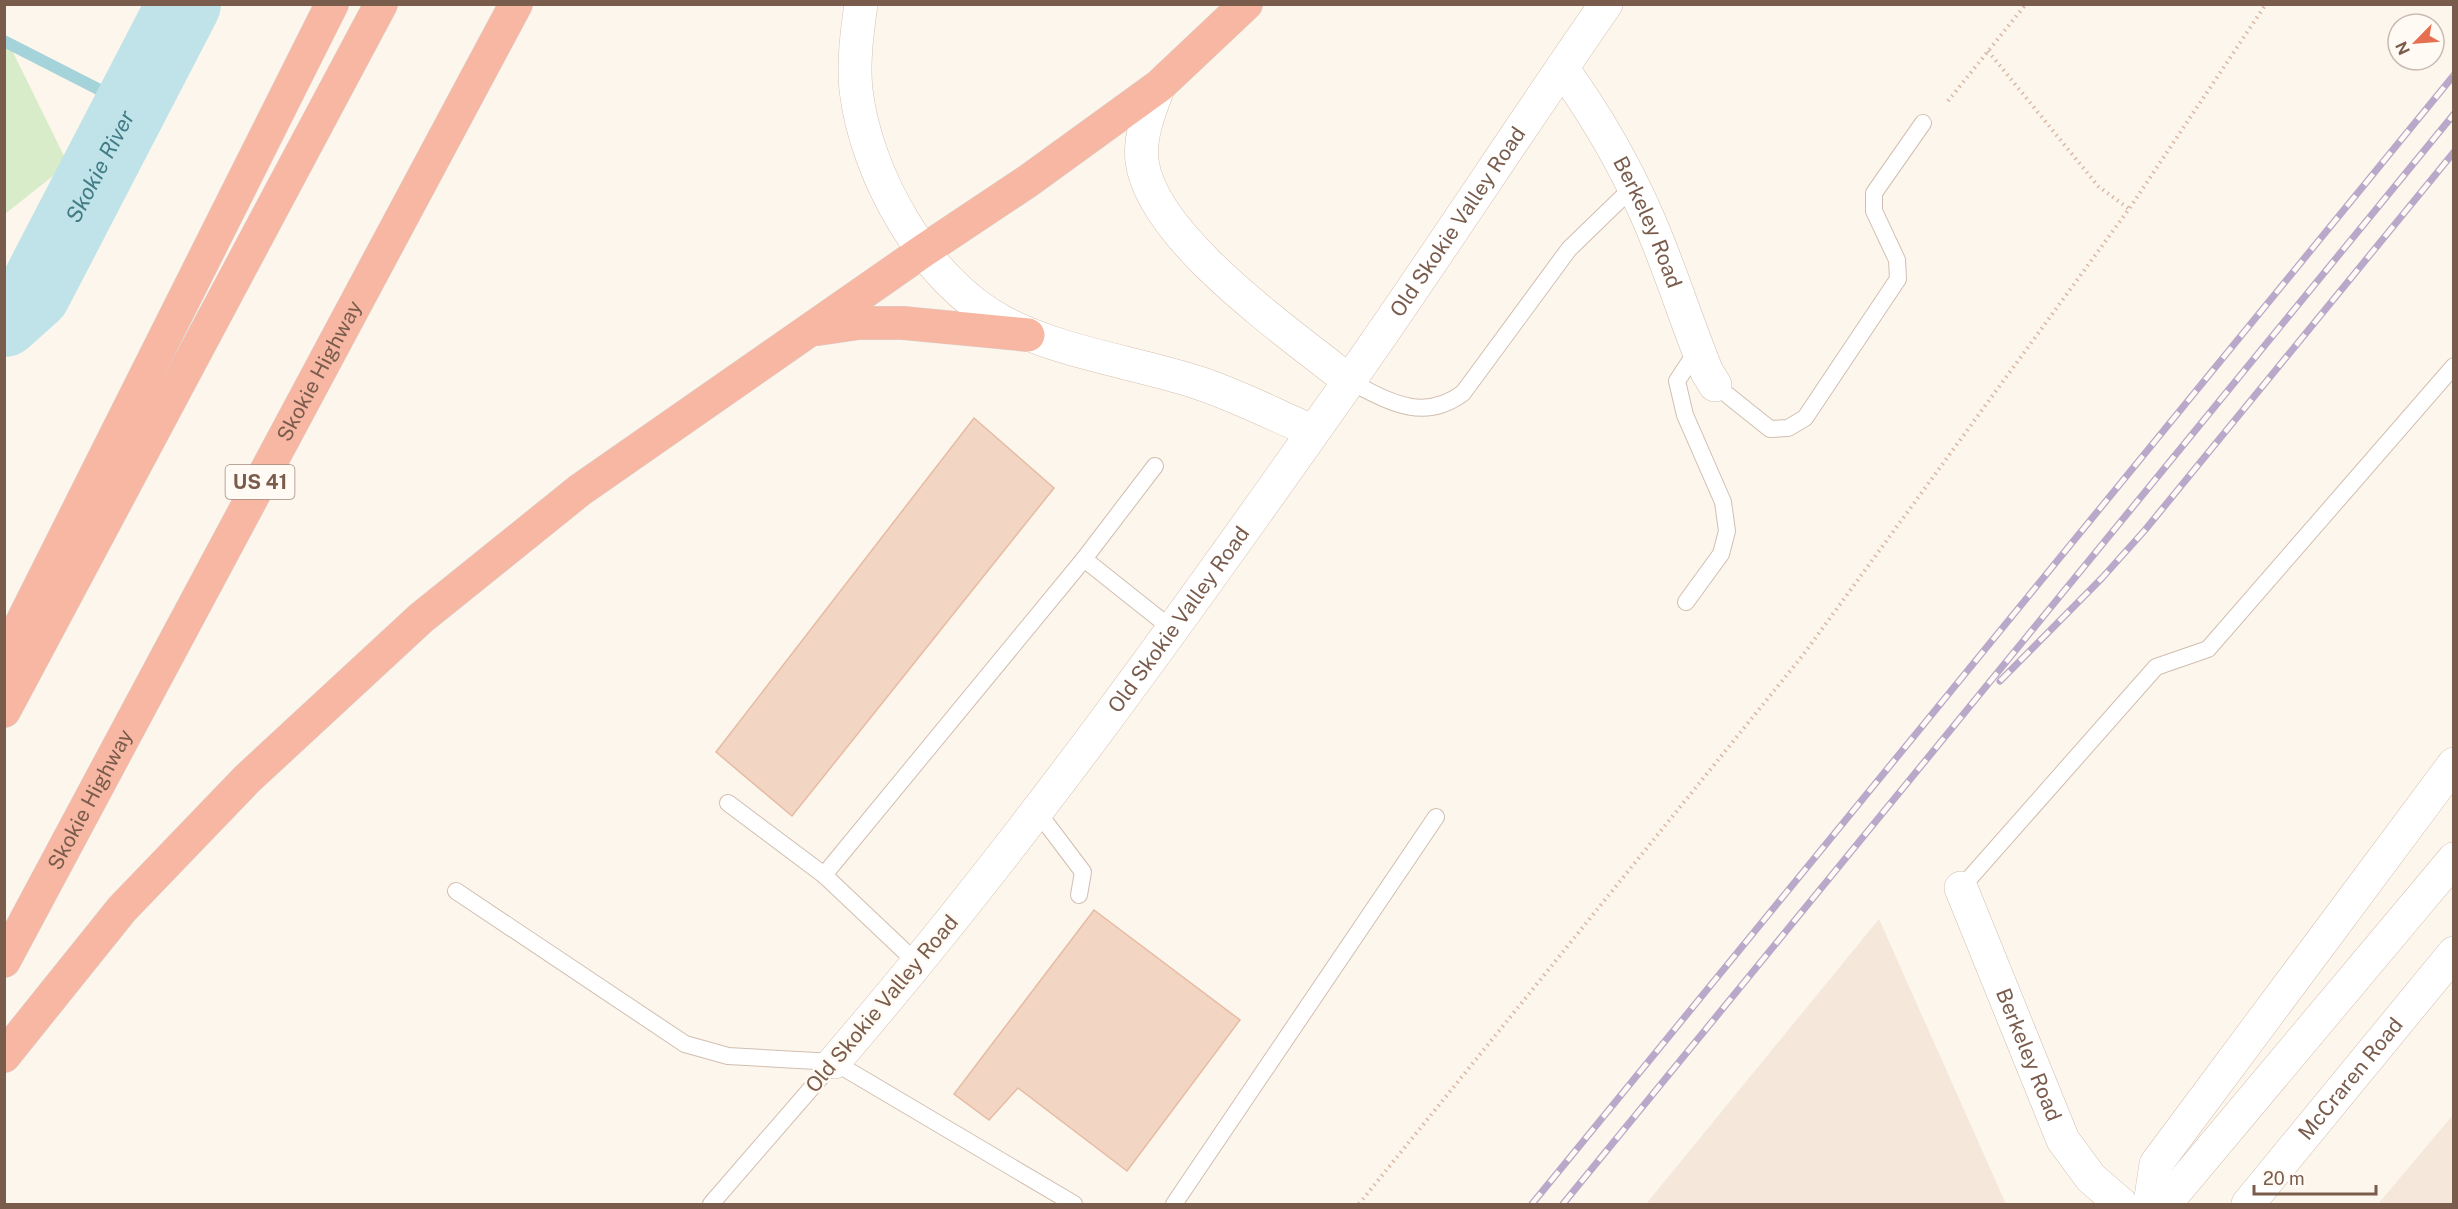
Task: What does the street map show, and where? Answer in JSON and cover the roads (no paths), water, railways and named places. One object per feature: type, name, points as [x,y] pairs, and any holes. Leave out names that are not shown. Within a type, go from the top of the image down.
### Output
[{"type":"highway","points":[[4,658],[332,4]]},
{"type":"highway","points":[[4,711],[381,4]]},
{"type":"highway","name":"Skokie Highway","points":[[4,961],[516,4]]},
{"type":"highway","points":[[4,1056],[122,909],[247,778],[421,618],[580,490],[923,251],[1028,181],[1159,86],[1246,4]]},
{"type":"highway","points":[[810,331],[859,323],[903,322],[1028,335]]},
{"type":"street","points":[[861,4],[855,46],[856,89],[867,139],[888,190],[923,251],[958,290],[998,320],[1028,335],[1200,383],[1312,431]]},
{"type":"street","name":"Old Skokie Valley Road","points":[[834,1062],[918,964],[1038,811],[1260,510],[1606,4]]},
{"type":"street","name":"Berkeley Road","points":[[1562,68],[1588,103],[1648,218],[1707,372],[1715,386]]},
{"type":"street","points":[[1159,86],[1145,123],[1142,161],[1154,198],[1185,243],[1242,294],[1350,381]]},
{"type":"street","points":[[2150,1204],[2156,1164],[2454,764]]},
{"type":"street","points":[[2165,1204],[2454,859]]},
{"type":"street","name":"Berkeley Road","points":[[1961,888],[2063,1140],[2091,1178],[2121,1204]]},
{"type":"street","name":"McCraren Road","points":[[2248,1204],[2454,953]]},
{"type":"lane","points":[[1715,386],[1770,429],[1788,428],[1805,418],[1898,279],[1897,260],[1874,211],[1874,193],[1923,123]]},
{"type":"lane","points":[[1350,381],[1397,405],[1432,408],[1453,400],[1463,393],[1569,249],[1633,187]]},
{"type":"lane","points":[[1686,602],[1720,554],[1727,531],[1723,502],[1685,415],[1677,381],[1698,349]]},
{"type":"lane","points":[[1961,888],[2156,667],[2208,649],[2454,366]]},
{"type":"lane","points":[[824,875],[1084,560],[1155,466]]},
{"type":"lane","points":[[1084,560],[1172,629]]},
{"type":"lane","points":[[728,803],[824,875],[918,964]]},
{"type":"lane","points":[[1038,811],[1083,872],[1079,895]]},
{"type":"lane","points":[[1174,1204],[1436,817]]},
{"type":"lane","points":[[456,891],[685,1044],[728,1056],[834,1062],[1074,1204]]},
{"type":"lane","name":"Old Skokie Valley Road","points":[[711,1204],[834,1062]]},
{"type":"waterway","name":"Skokie River","points":[[4,320],[34,293],[184,4]]},
{"type":"waterway","points":[[4,41],[100,90],[136,97]]},
{"type":"railway","points":[[1532,1204],[2454,75]]},
{"type":"railway","points":[[1563,1204],[2454,114]]},
{"type":"railway","points":[[2000,681],[2102,578],[2145,530],[2454,152]]}]
